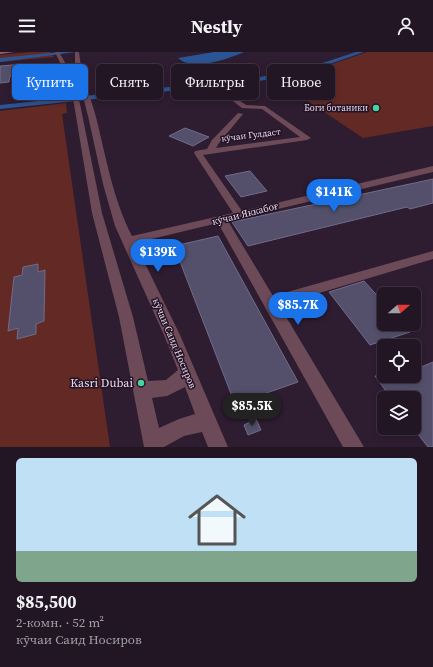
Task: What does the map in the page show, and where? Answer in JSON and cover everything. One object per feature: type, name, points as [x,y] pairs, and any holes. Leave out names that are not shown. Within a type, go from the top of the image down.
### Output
[{"type":"main road","points":[[0,53],[12,52]]},
{"type":"street","points":[[57,52],[64,64]]},
{"type":"street","points":[[76,52],[78,64]]},
{"type":"street","points":[[81,100],[90,180],[97,213],[126,317],[153,445],[178,428],[199,422],[208,422]]},
{"type":"street","name":"кӯчаи Саид Носиров","points":[[82,100],[117,215],[158,303],[218,447]]},
{"type":"street","name":"кӯчаи Гулдаст","points":[[234,100],[244,108],[248,109],[263,107],[307,138],[198,153],[239,214]]},
{"type":"street","points":[[211,150],[215,142],[240,114]]},
{"type":"street","name":"кӯчаи Яккабоғ","points":[[128,241],[433,169]]},
{"type":"street","points":[[90,180],[106,177]]},
{"type":"street","points":[[221,219],[354,447]]},
{"type":"street","points":[[269,303],[433,255]]},
{"type":"street","points":[[141,388],[153,391],[168,389],[175,385],[188,372]]},
{"type":"shaded area","points":[[29,52],[50,52],[54,57],[0,62],[0,55]]},
{"type":"shaded area","name":"Боги ботаники","points":[[367,52],[433,52],[433,126],[363,138],[306,100],[335,100],[335,64],[332,64]]},
{"type":"shaded area","points":[[66,103],[67,113],[62,114],[110,447],[0,447],[0,111]]},
{"type":"water","points":[[214,52],[244,52],[220,61],[201,64],[184,62],[178,58]]},
{"type":"building","points":[[12,65],[12,76],[10,76],[9,82],[0,83],[0,66]]},
{"type":"building","points":[[185,128],[209,137],[193,146],[169,136]]},
{"type":"building","points":[[250,171],[267,191],[241,197],[225,176]]},
{"type":"building","points":[[433,179],[433,203],[410,209],[407,207],[248,246],[232,222]]},
{"type":"building","points":[[218,236],[298,382],[235,404],[174,246]]},
{"type":"building","points":[[38,264],[38,272],[45,270],[44,321],[36,324],[36,334],[17,339],[18,328],[8,331],[14,277],[22,275],[23,267]]},
{"type":"building","points":[[364,281],[377,295],[377,331],[410,332],[388,339],[377,339],[377,343],[370,345],[329,292]]},
{"type":"building","points":[[433,362],[433,447],[428,447],[419,435],[421,435],[421,391],[386,391],[380,383],[421,383],[421,367]]},
{"type":"building","points":[[256,419],[261,430],[248,435],[244,425]]},
{"type":"waterway","points":[[0,60],[73,52]]},
{"type":"waterway","points":[[0,107],[254,80],[305,71],[361,52]]},
{"type":"place","name":"Боги ботаники","points":[[376,108]]},
{"type":"place","name":"Kasri Dubai","points":[[141,383]]}]
